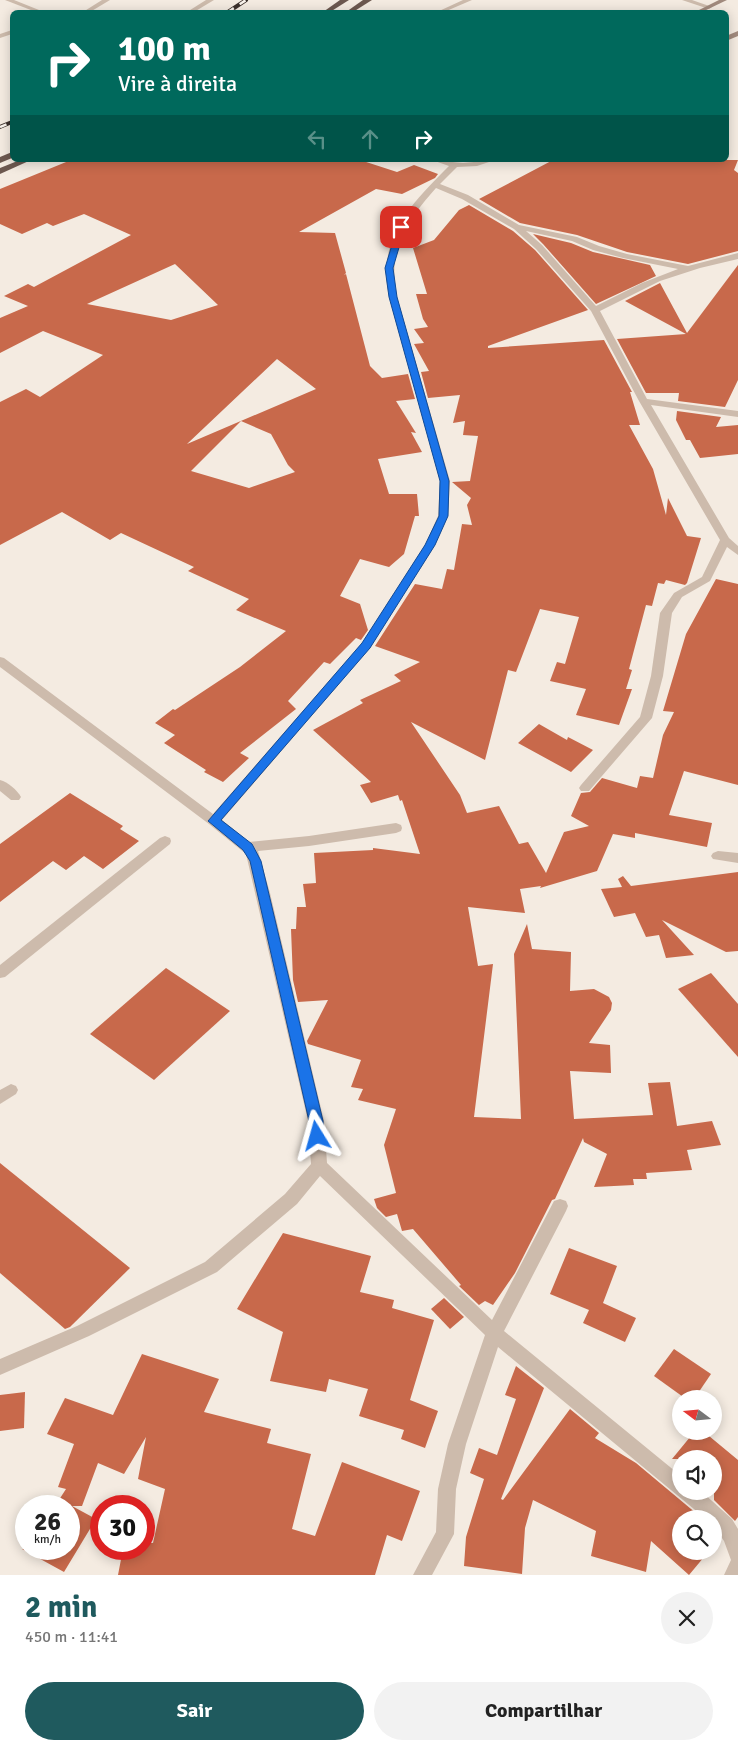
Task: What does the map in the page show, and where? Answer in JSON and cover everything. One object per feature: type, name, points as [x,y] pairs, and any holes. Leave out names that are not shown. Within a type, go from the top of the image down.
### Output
[{"type":"highway","points":[[329,10],[346,0]]},
{"type":"highway","points":[[352,10],[367,0]]},
{"type":"highway","points":[[0,171],[22,162]]},
{"type":"main road","points":[[702,10],[724,0]]},
{"type":"street","points":[[8,0],[35,10]]},
{"type":"street","points":[[90,10],[108,0]]},
{"type":"street","points":[[194,10],[211,0]]},
{"type":"street","points":[[445,10],[469,0]]},
{"type":"street","points":[[685,0],[709,7]]},
{"type":"street","points":[[444,162],[455,165],[478,165],[486,162]]},
{"type":"street","points":[[214,821],[366,645],[430,545],[444,516],[445,481],[393,297],[389,268],[401,227],[413,209],[455,165]]},
{"type":"street","points":[[435,185],[465,197],[517,227],[539,247],[595,310],[644,401],[725,540],[738,552]]},
{"type":"street","points":[[517,227],[574,239],[596,248],[626,256],[686,268]]},
{"type":"street","points":[[595,310],[618,300],[632,291],[686,268],[738,256]]},
{"type":"street","points":[[644,401],[738,414]]},
{"type":"street","points":[[585,788],[646,718],[657,676],[666,613],[678,595],[706,579],[725,540]]},
{"type":"street","points":[[0,661],[248,847],[256,861],[264,893],[316,1121],[319,1166],[494,1333],[672,1480]]},
{"type":"street","points":[[0,784],[15,797]]},
{"type":"street","points":[[248,847],[309,841],[396,828]]},
{"type":"street","points":[[0,974],[166,841]]},
{"type":"street","points":[[718,856],[738,858]]},
{"type":"street","points":[[0,1367],[82,1331],[211,1268],[292,1199],[319,1166]]},
{"type":"street","points":[[422,1575],[445,1534],[447,1489],[457,1444],[494,1333],[560,1206]]},
{"type":"street","points":[[697,1500],[727,1524],[736,1543],[738,1555]]},
{"type":"street","points":[[733,1575],[738,1565]]},
{"type":"building","points":[[729,160],[738,160],[734,170],[738,173],[738,251],[688,264],[627,252],[577,235],[520,223],[479,199],[549,162],[729,162]]},
{"type":"building","points":[[66,162],[366,162],[397,172],[414,165],[438,174],[435,178],[402,194],[376,189],[299,232],[335,233],[346,273],[344,275],[346,274],[370,366],[382,378],[408,374],[415,399],[396,401],[416,433],[411,432],[422,452],[378,459],[389,494],[417,494],[419,516],[415,516],[404,554],[389,567],[360,559],[340,596],[360,604],[368,630],[361,640],[356,638],[330,664],[324,662],[288,701],[296,709],[240,753],[249,758],[223,782],[204,772],[206,770],[164,743],[175,735],[155,723],[173,709],[175,710],[240,667],[286,631],[236,610],[249,599],[188,571],[194,567],[121,533],[110,540],[62,512],[0,545],[0,402],[26,389],[40,397],[103,355],[43,331],[0,353],[0,318],[28,306],[4,296],[28,284],[34,287],[131,235],[84,214],[53,226],[47,223],[22,234],[0,224],[0,189]],"holes":[[[175,264],[218,305],[171,320],[87,304]],[[277,359],[316,389],[187,444]],[[241,421],[271,434],[288,465],[295,472],[249,488],[191,471]]]},
{"type":"building","points":[[469,205],[513,231],[535,250],[588,310],[488,346],[488,348],[604,340],[632,392],[630,392],[640,425],[629,425],[653,469],[666,515],[668,498],[687,536],[701,538],[687,583],[685,585],[666,580],[664,584],[658,583],[652,606],[646,605],[629,669],[632,670],[626,689],[632,689],[619,725],[576,715],[586,689],[550,681],[557,662],[565,664],[579,617],[540,609],[516,672],[508,670],[485,760],[411,722],[460,795],[467,813],[499,806],[519,844],[528,842],[546,873],[564,832],[589,826],[571,816],[581,793],[590,792],[602,778],[637,788],[640,776],[653,778],[663,735],[674,712],[663,711],[686,634],[716,579],[738,584],[738,785],[684,771],[669,815],[712,823],[707,847],[635,833],[635,838],[613,834],[597,871],[540,888],[541,886],[520,889],[525,913],[468,907],[478,966],[493,964],[474,1117],[521,1119],[514,954],[527,924],[532,949],[571,952],[570,991],[594,989],[609,997],[612,1003],[611,1010],[589,1043],[610,1045],[611,1073],[570,1071],[574,1119],[653,1115],[648,1083],[670,1082],[677,1126],[712,1121],[721,1145],[687,1150],[692,1170],[646,1173],[647,1179],[633,1179],[634,1185],[594,1187],[607,1154],[584,1142],[583,1138],[555,1199],[552,1200],[515,1273],[493,1305],[485,1301],[479,1305],[459,1286],[461,1285],[413,1229],[402,1231],[397,1214],[386,1217],[377,1208],[374,1199],[396,1193],[384,1145],[396,1109],[358,1100],[363,1089],[351,1087],[361,1060],[308,1044],[307,1041],[328,1000],[298,1002],[293,980],[291,929],[296,929],[297,907],[306,907],[303,884],[316,883],[314,853],[373,850],[373,848],[420,854],[402,800],[400,801],[398,795],[371,803],[360,785],[371,782],[313,730],[363,703],[360,700],[401,681],[394,675],[420,662],[375,646],[415,584],[442,589],[447,569],[454,570],[462,524],[472,525],[467,505],[471,498],[452,482],[470,481],[478,436],[463,435],[465,421],[453,423],[460,395],[428,398],[421,372],[429,371],[414,344],[424,343],[414,329],[428,327],[423,319],[416,294],[427,294],[413,248],[434,240],[459,210]]},
{"type":"building","points":[[533,234],[571,243],[593,252],[650,265],[656,276],[596,304]]},
{"type":"building","points":[[738,265],[738,380],[725,407],[678,401],[679,393],[646,393],[617,339],[686,334],[625,301],[660,283],[687,333]]},
{"type":"building","points":[[677,411],[721,417],[716,427],[738,425],[738,454],[700,458],[690,440],[686,440],[676,420]]},
{"type":"building","points":[[539,724],[567,740],[568,737],[593,750],[571,772],[518,743]]},
{"type":"building","points":[[70,793],[123,826],[120,829],[139,841],[103,869],[84,856],[66,870],[53,861],[0,902],[0,844]]},
{"type":"building","points":[[738,872],[738,951],[726,952],[662,920],[694,955],[666,958],[659,935],[646,937],[635,913],[614,917],[601,889],[622,887],[618,879],[623,876],[631,886]]},
{"type":"building","points":[[166,968],[230,1011],[154,1080],[90,1034]]},
{"type":"building","points":[[711,973],[738,1004],[738,1057],[678,989]]},
{"type":"building","points":[[0,1163],[130,1268],[70,1327],[65,1329],[0,1273]]},
{"type":"building","points":[[283,1233],[371,1256],[360,1292],[394,1300],[392,1308],[434,1320],[410,1400],[438,1411],[425,1448],[401,1439],[404,1430],[359,1416],[368,1389],[329,1379],[326,1392],[270,1381],[283,1332],[237,1309]]},
{"type":"building","points":[[569,1248],[617,1266],[603,1303],[636,1318],[625,1342],[583,1323],[589,1310],[550,1294]]},
{"type":"building","points":[[444,1298],[464,1317],[450,1329],[431,1309]]},
{"type":"building","points":[[674,1349],[711,1374],[700,1390],[673,1390],[654,1376]]},
{"type":"building","points":[[142,1354],[219,1379],[204,1412],[271,1429],[267,1443],[311,1454],[292,1529],[315,1536],[342,1462],[420,1491],[402,1541],[387,1535],[375,1575],[118,1575],[121,1560],[155,1560],[155,1534],[165,1489],[138,1479],[146,1437],[124,1474],[98,1463],[82,1506],[80,1506],[80,1495],[62,1495],[66,1489],[58,1487],[74,1444],[47,1434],[65,1398],[113,1415]]},
{"type":"building","points":[[516,1366],[544,1388],[501,1499],[503,1500],[570,1409],[599,1433],[595,1438],[636,1463],[672,1493],[672,1500],[680,1500],[692,1510],[672,1510],[672,1560],[651,1541],[646,1572],[591,1556],[596,1531],[533,1500],[525,1528],[522,1574],[464,1566],[466,1537],[484,1479],[470,1473],[479,1448],[497,1455],[516,1399],[505,1395]]},
{"type":"building","points":[[25,1392],[24,1428],[0,1431],[0,1395]]},
{"type":"building","points":[[688,1440],[714,1440],[738,1460],[738,1517],[735,1521],[714,1500],[722,1500],[722,1450],[679,1450]]},
{"type":"building","points":[[80,1510],[90,1516],[90,1529],[80,1546]]},
{"type":"building","points":[[42,1560],[71,1560],[64,1572]]},
{"type":"building","points":[[672,1560],[702,1560],[689,1575]]},
{"type":"railway","points":[[231,10],[246,0]]},
{"type":"railway","points":[[0,127],[10,123]]},
{"type":"route","points":[[317,1136],[316,1121],[256,861],[248,847],[214,821],[366,645],[430,545],[444,516],[445,481],[393,297],[389,268],[401,227]]}]
